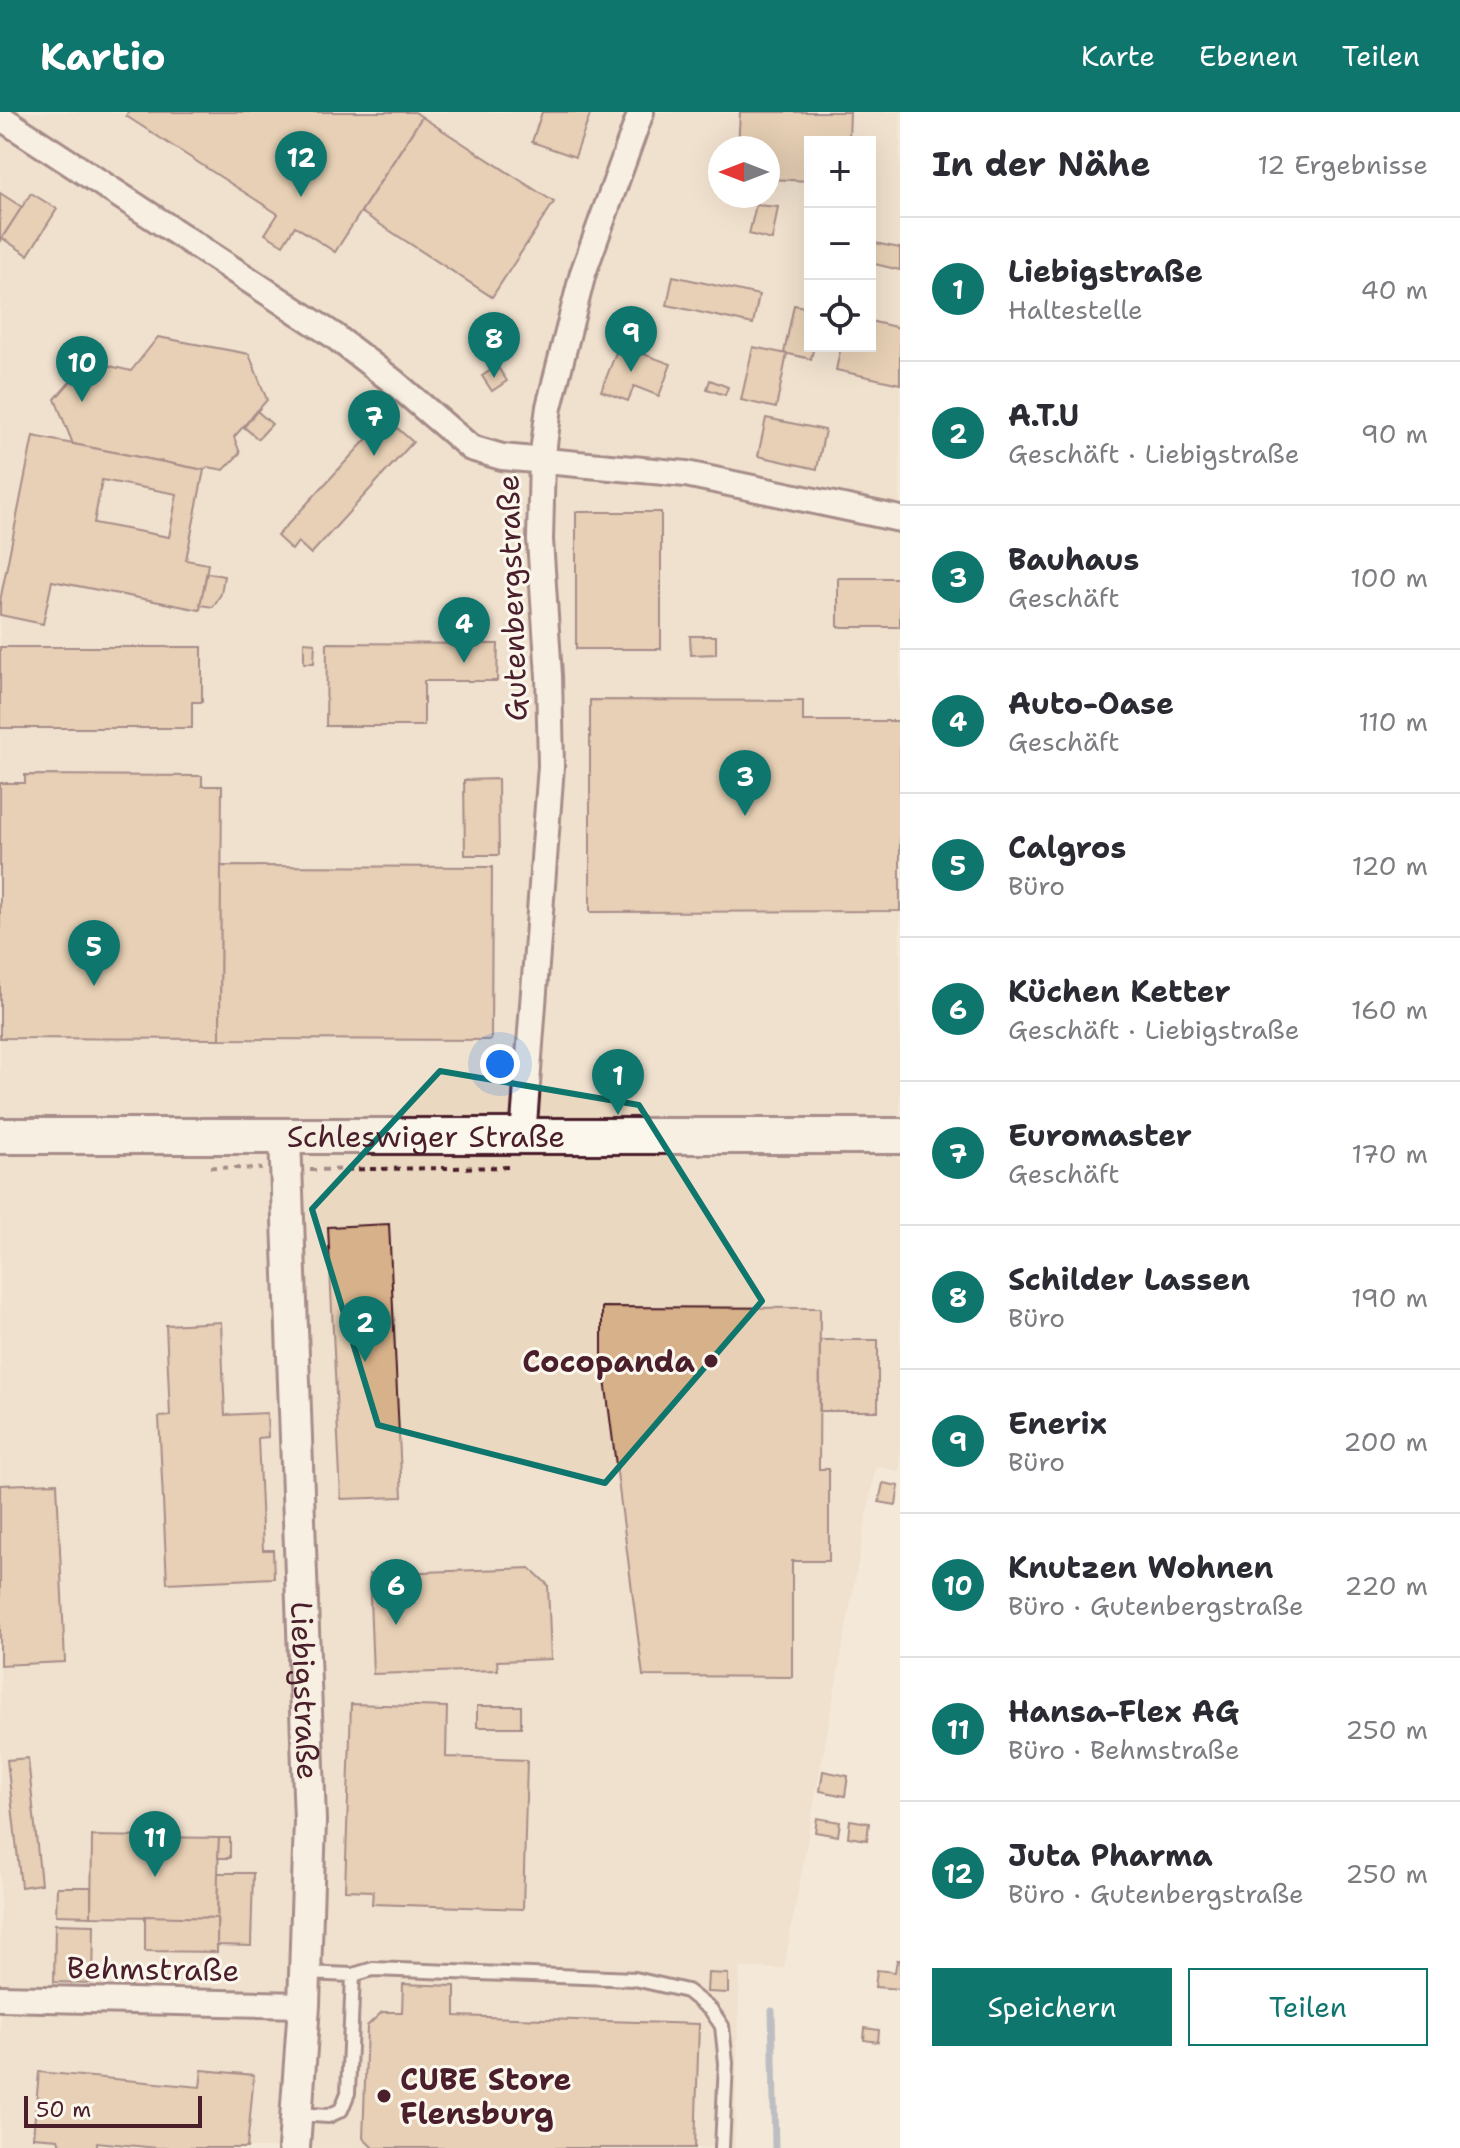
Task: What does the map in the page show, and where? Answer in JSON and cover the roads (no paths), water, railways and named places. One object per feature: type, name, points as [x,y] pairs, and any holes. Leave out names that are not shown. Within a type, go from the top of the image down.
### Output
[{"type":"main road","name":"Schleswiger Straße","points":[[0,1136],[900,1136]]},
{"type":"street","points":[[641,112],[583,273],[552,393],[542,460],[686,474],[900,519]]},
{"type":"street","name":"Gutenbergstraße","points":[[0,117],[333,335],[471,448],[502,457],[542,460],[541,555],[551,766],[523,1137]]},
{"type":"street","name":"Liebigstraße","points":[[285,1137],[310,1821],[304,2005],[294,2148]]},
{"type":"street","name":"Behmstraße","points":[[0,1998],[304,2005]]},
{"type":"lane","points":[[304,1973],[353,1975],[373,1969],[635,1979],[687,1991],[711,2010],[722,2026],[726,2063],[722,2148]]},
{"type":"lane","points":[[296,2114],[328,2116],[341,2110],[348,2093],[353,1975]]},
{"type":"waterway","points":[[772,2011],[775,2148]]},
{"type":"place","name":"Juta Pharma","points":[[301,197]]},
{"type":"place","name":"Enerix","points":[[631,372]]},
{"type":"place","name":"Schilder Lassen","points":[[494,378]]},
{"type":"place","name":"Knutzen Wohnen","points":[[82,402]]},
{"type":"place","name":"Euromaster","points":[[374,456]]},
{"type":"place","name":"Auto-Oase","points":[[464,663]]},
{"type":"place","name":"Bauhaus","points":[[745,816]]},
{"type":"place","name":"Calgros","points":[[94,986]]},
{"type":"place","name":"Liebigstraße","points":[[618,1115]]},
{"type":"place","name":"Cocopanda","points":[[711,1361]]},
{"type":"place","name":"A.T.U","points":[[365,1362]]},
{"type":"place","name":"Küchen Ketter","points":[[396,1625]]},
{"type":"place","name":"Hansa-Flex AG","points":[[155,1877]]},
{"type":"place","name":"CUBE Store Flensburg","points":[[384,2096]]}]
